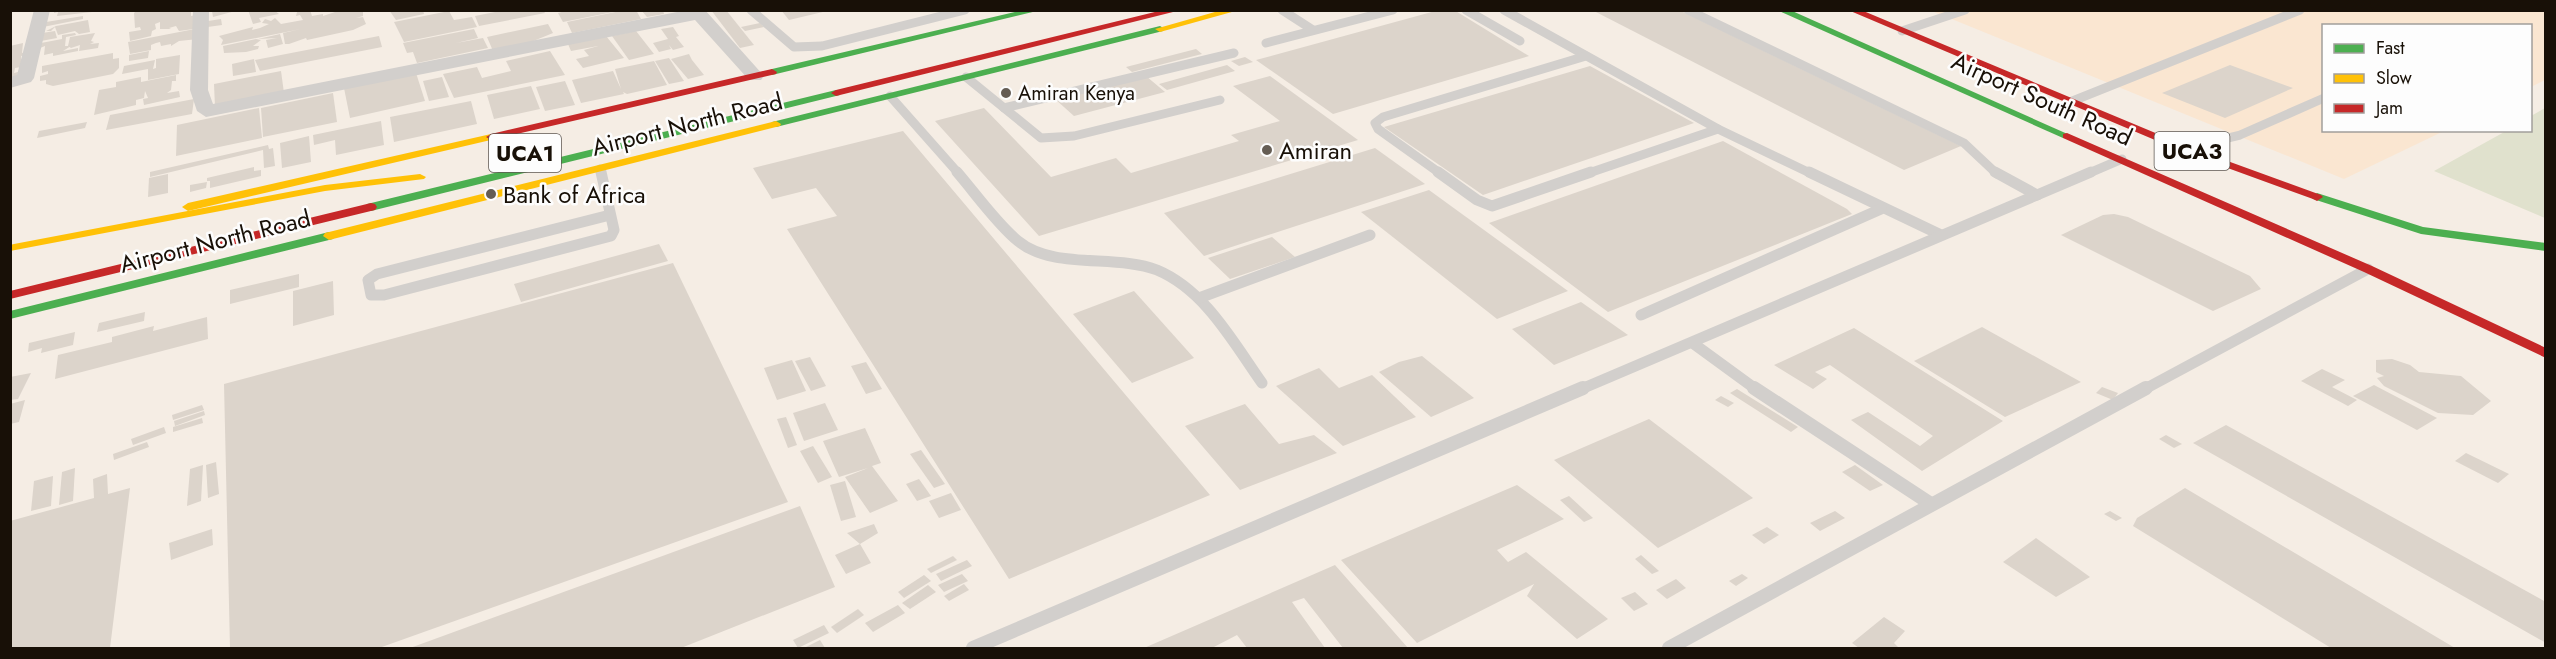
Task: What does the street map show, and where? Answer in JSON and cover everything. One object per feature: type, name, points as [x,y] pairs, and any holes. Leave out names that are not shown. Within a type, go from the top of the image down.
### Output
[{"type":"main road","name":"Airport North Road","points":[[12,248],[1037,10]]},
{"type":"main road","name":"Airport North Road","points":[[736,103],[1120,10]]},
{"type":"main road","name":"Airport North Road","points":[[10,295],[1054,42],[1177,10]]},
{"type":"main road","name":"Airport North Road","points":[[10,315],[1235,10]]},
{"type":"main road","name":"Airport South Road","points":[[1781,10],[2368,269],[2546,354]]},
{"type":"main road","name":"Airport South Road","points":[[1852,10],[2185,149],[2394,223],[2460,237],[2546,247]]},
{"type":"main road","name":"Airport North Road","points":[[12,248],[325,188],[431,175],[288,210]]},
{"type":"street","points":[[10,83],[26,78],[42,10]]},
{"type":"street","points":[[201,10],[199,90],[206,111],[696,12],[755,76]]},
{"type":"lane","points":[[751,10],[794,47],[822,46],[965,10]]},
{"type":"lane","points":[[1282,10],[1313,30]]},
{"type":"lane","points":[[1266,43],[1394,10]]},
{"type":"lane","points":[[1466,10],[1520,40]]},
{"type":"lane","points":[[1504,10],[1718,129],[1881,209],[1941,235]]},
{"type":"lane","points":[[1688,10],[1964,143],[1997,174],[2037,195]]},
{"type":"lane","points":[[1939,10],[1951,15]]},
{"type":"lane","points":[[1902,31],[1965,10]]},
{"type":"lane","points":[[2070,102],[2300,10]]},
{"type":"lane","points":[[1004,108],[1234,53]]},
{"type":"lane","points":[[1586,56],[1383,117],[1375,123],[1377,129],[1477,200],[1492,206],[1718,129]]},
{"type":"lane","points":[[966,77],[1041,138],[1074,136],[1220,100]]},
{"type":"lane","points":[[890,96],[1019,242],[1037,252],[1063,258],[1137,264],[1171,276],[1199,298],[1262,383]]},
{"type":"lane","points":[[2185,149],[2240,135],[2322,99]]},
{"type":"lane","points":[[973,648],[1694,344],[1941,235],[2122,159]]},
{"type":"lane","points":[[600,169],[614,230],[611,236],[384,295],[371,294],[368,280],[377,274],[610,215]]},
{"type":"lane","points":[[1641,315],[1881,209]]},
{"type":"lane","points":[[1199,298],[1370,235]]},
{"type":"lane","points":[[1670,648],[1931,504],[2368,269]]},
{"type":"lane","points":[[1694,344],[1746,383],[1931,504]]},
{"type":"shaded area","points":[[1932,11],[2545,11],[2545,80],[2532,86],[2532,24],[2322,24],[2322,132],[2442,132],[2344,179]]},
{"type":"green space","points":[[2545,108],[2545,218],[2434,171],[2504,132],[2532,132],[2532,115]]},
{"type":"building","points":[[54,10],[92,10],[92,12],[57,16],[58,12],[54,13]]},
{"type":"building","points":[[137,10],[191,10],[191,16],[208,13],[208,21],[221,19],[222,25],[179,31],[176,26],[169,28],[171,29],[160,29],[160,22],[155,24],[156,29],[152,31],[151,36],[130,41],[129,32],[141,30],[140,27],[135,28],[134,13]]},
{"type":"building","points":[[216,10],[239,10],[213,17],[212,11]]},
{"type":"building","points":[[248,10],[274,10],[279,14],[259,18],[261,22],[253,24]]},
{"type":"building","points":[[310,10],[312,16],[323,14],[323,16],[341,10],[363,10],[363,16],[356,18],[363,17],[366,24],[353,30],[307,40],[306,38],[289,44],[285,44],[283,33],[301,29],[221,45],[223,40],[219,36],[253,27],[252,30],[260,28],[269,24],[262,23],[265,19],[271,21],[275,18],[281,24],[303,20],[300,15],[296,16],[297,12]]},
{"type":"building","points":[[389,10],[423,10],[424,14],[396,20]]},
{"type":"building","points":[[505,10],[543,10],[545,13],[479,26],[475,16]]},
{"type":"building","points":[[569,10],[613,10],[613,12],[563,22],[558,13]]},
{"type":"building","points":[[625,10],[636,10],[641,19],[572,33],[567,22]]},
{"type":"building","points":[[641,10],[663,10],[664,14],[647,17]]},
{"type":"building","points":[[711,10],[726,10],[754,45],[740,48]]},
{"type":"building","points":[[781,10],[826,10],[827,11],[789,20]]},
{"type":"building","points":[[1439,10],[1454,10],[1529,56],[1333,114],[1256,60]]},
{"type":"building","points":[[1592,10],[1679,10],[1961,146],[1904,170]]},
{"type":"building","points":[[449,11],[454,20],[472,17],[477,27],[404,42],[394,22]]},
{"type":"building","points":[[83,16],[83,19],[43,27],[46,22]]},
{"type":"building","points":[[88,20],[90,32],[79,34],[75,31],[58,35],[55,27],[51,31],[46,31],[56,26]]},
{"type":"building","points":[[760,23],[764,27],[745,31],[741,27]]},
{"type":"building","points":[[548,24],[553,33],[531,42],[493,51],[487,37]]},
{"type":"building","points":[[205,27],[198,39],[179,41],[171,46],[171,44],[161,46],[160,42],[151,45],[151,50],[130,54],[128,42]]},
{"type":"building","points":[[673,27],[679,36],[676,37],[684,47],[673,50],[669,45],[671,49],[659,52],[653,43],[668,39],[661,29]]},
{"type":"building","points":[[474,29],[478,38],[456,43],[483,38],[488,48],[417,63],[413,52],[407,53],[403,43]]},
{"type":"building","points":[[55,31],[57,38],[41,41],[42,33]]},
{"type":"building","points":[[636,31],[654,54],[629,60],[612,36]]},
{"type":"building","points":[[75,33],[76,35],[66,37],[65,46],[71,46],[63,51],[78,48],[78,51],[53,56],[53,53],[44,55],[45,46],[40,48],[41,43],[62,39],[62,35]]},
{"type":"building","points":[[95,33],[91,41],[94,42],[90,44],[99,43],[98,48],[79,51],[80,45],[71,48],[68,46],[70,37]]},
{"type":"building","points":[[280,34],[283,44],[268,48],[266,40],[277,38],[258,39]]},
{"type":"building","points":[[379,36],[382,47],[260,71],[255,60]]},
{"type":"building","points":[[606,36],[624,58],[583,68],[576,59],[589,56],[584,50],[598,46],[571,51],[568,44]]},
{"type":"building","points":[[261,40],[253,46],[259,46],[258,49],[224,53],[223,46]]},
{"type":"building","points":[[23,43],[22,53],[27,52],[27,55],[21,56],[21,67],[15,68],[14,73],[18,72],[17,78],[10,79],[10,46]]},
{"type":"building","points":[[1196,49],[1202,54],[1132,72],[1126,67]]},
{"type":"building","points":[[149,51],[148,58],[129,61],[129,55]]},
{"type":"building","points":[[550,51],[565,75],[454,98],[443,74],[477,67],[482,78],[511,71],[506,61]]},
{"type":"building","points":[[113,53],[113,59],[119,58],[119,68],[113,74],[53,86],[46,84],[46,80],[40,81],[40,76],[48,74],[48,71],[42,73],[42,66]]},
{"type":"building","points":[[689,54],[704,75],[688,79],[671,59]]},
{"type":"building","points":[[180,55],[179,74],[148,80],[148,69],[122,74],[124,66],[155,60],[153,69],[156,68],[156,59]]},
{"type":"building","points":[[1245,57],[1253,62],[1239,66],[1231,61]]},
{"type":"building","points":[[669,58],[684,81],[669,84],[655,61]]},
{"type":"building","points":[[254,59],[256,72],[233,76],[232,64]]},
{"type":"building","points":[[654,61],[667,85],[627,94],[623,92],[624,94],[581,103],[572,80],[613,71],[621,89],[615,69]]},
{"type":"building","points":[[1227,65],[1235,71],[1167,90],[1159,84]]},
{"type":"building","points":[[2230,65],[2293,88],[2225,118],[2162,93]]},
{"type":"building","points":[[1590,66],[1694,123],[1483,195],[1384,127]]},
{"type":"building","points":[[281,71],[284,93],[215,107],[214,84]]},
{"type":"building","points":[[416,73],[425,101],[350,118],[344,88]]},
{"type":"building","points":[[176,75],[176,81],[172,81],[171,90],[167,93],[179,91],[180,97],[144,105],[143,99],[148,98],[145,91],[144,98],[136,100],[136,105],[94,115],[99,90],[116,87],[116,82],[141,77],[141,82]]},
{"type":"building","points":[[1146,76],[1165,92],[1074,116],[1055,99]]},
{"type":"building","name":"Amiran","points":[[1270,76],[1358,140],[1039,236],[935,121],[984,108],[1051,177],[1116,158],[1131,173],[1239,141],[1231,135],[1280,121],[1233,86]]},
{"type":"building","points":[[442,77],[449,97],[429,101],[423,81]]},
{"type":"building","points":[[565,81],[575,105],[545,111],[536,87]]},
{"type":"building","points":[[531,86],[540,109],[494,119],[487,95]]},
{"type":"building","points":[[333,93],[337,122],[263,137],[261,108]]},
{"type":"building","points":[[194,99],[192,114],[106,130],[110,115]]},
{"type":"building","points":[[471,101],[477,124],[394,142],[390,117]]},
{"type":"building","points":[[259,108],[262,138],[176,156],[177,125]]},
{"type":"building","points":[[381,121],[384,145],[336,155],[335,140],[314,145],[313,135]]},
{"type":"building","points":[[87,122],[85,128],[37,138],[39,131]]},
{"type":"building","points":[[903,131],[1210,495],[1009,579],[787,229],[837,216],[816,188],[772,199],[753,168]]},
{"type":"building","points":[[309,136],[311,162],[282,168],[280,143]]},
{"type":"building","points":[[1723,141],[1847,209],[1852,214],[1608,312],[1489,223]]},
{"type":"building","points":[[268,145],[269,149],[273,148],[275,166],[264,168],[263,150],[150,177],[150,172]]},
{"type":"building","points":[[1375,148],[1425,184],[1204,256],[1164,213]]},
{"type":"building","points":[[254,167],[254,171],[261,170],[261,176],[210,188],[210,181],[207,181],[207,178]]},
{"type":"building","points":[[168,174],[168,193],[148,197],[149,178]]},
{"type":"building","points":[[207,182],[206,188],[190,192],[190,185]]},
{"type":"building","points":[[1429,190],[1568,291],[1497,319],[1361,212]]},
{"type":"building","points":[[2114,214],[2128,217],[2250,276],[2261,289],[2213,311],[2061,235],[2103,215]]},
{"type":"building","points":[[1272,237],[1295,257],[1230,279],[1208,258]]},
{"type":"building","points":[[659,244],[668,261],[521,302],[514,284]]},
{"type":"building","points":[[673,263],[788,502],[379,648],[230,648],[224,384]]},
{"type":"building","points":[[299,274],[299,287],[230,304],[230,290]]},
{"type":"building","points":[[333,281],[334,315],[293,326],[293,291]]},
{"type":"building","points":[[1134,291],[1194,358],[1132,383],[1073,314]]},
{"type":"building","points":[[1581,302],[1628,335],[1554,365],[1512,329]]},
{"type":"building","points":[[145,312],[144,321],[97,332],[99,323]]},
{"type":"building","points":[[207,317],[208,339],[55,379],[58,355],[112,342],[112,337],[154,326],[153,331]]},
{"type":"building","points":[[1982,327],[2081,382],[2005,417],[1914,361]]},
{"type":"building","points":[[1854,328],[2003,421],[1922,471],[1851,420],[1868,412],[1920,446],[1933,436],[1830,365],[1815,372],[1827,379],[1813,389],[1774,365]]},
{"type":"building","points":[[75,332],[73,345],[41,353],[42,348],[28,352],[29,343]]},
{"type":"building","points":[[1422,356],[1474,398],[1431,417],[1379,372],[1399,362]]},
{"type":"building","points":[[810,357],[826,386],[811,391],[795,361]]},
{"type":"building","points":[[2392,359],[2410,365],[2419,372],[2461,376],[2491,401],[2473,415],[2438,413],[2384,386],[2377,378],[2384,376],[2376,372],[2376,360]]},
{"type":"building","points":[[792,360],[806,391],[777,400],[764,368]]},
{"type":"building","points":[[866,362],[882,389],[866,394],[851,366]]},
{"type":"building","points":[[1319,368],[1339,388],[1372,375],[1416,417],[1343,446],[1276,386]]},
{"type":"building","points":[[2322,369],[2345,380],[2332,387],[2357,400],[2348,406],[2301,381]]},
{"type":"building","points":[[31,373],[18,399],[10,400],[10,377]]},
{"type":"building","points":[[2374,385],[2437,418],[2417,430],[2353,396]]},
{"type":"building","points":[[2102,387],[2118,393],[2113,400],[2096,393]]},
{"type":"building","points":[[1737,389],[1798,427],[1791,432],[1730,393]]},
{"type":"building","points":[[1721,396],[1734,403],[1728,407],[1715,400]]},
{"type":"building","points":[[25,400],[19,422],[10,424],[10,404]]},
{"type":"building","points":[[825,403],[838,430],[804,441],[793,413]]},
{"type":"building","points":[[1245,404],[1279,444],[1314,435],[1337,453],[1240,490],[1185,426]]},
{"type":"building","points":[[202,405],[204,410],[173,420],[172,415]]},
{"type":"building","points":[[204,411],[205,415],[175,426],[174,421]]},
{"type":"building","points":[[786,417],[797,445],[788,448],[777,419]]},
{"type":"building","points":[[202,418],[203,423],[173,432],[173,427]]},
{"type":"building","points":[[1649,419],[1753,498],[1658,548],[1554,460]]},
{"type":"building","points":[[2226,425],[2546,602],[2546,643],[2193,443]]},
{"type":"building","points":[[164,427],[166,433],[133,445],[131,439]]},
{"type":"building","points":[[865,428],[881,463],[872,466],[898,501],[870,513],[845,477],[868,468],[839,477],[823,441]]},
{"type":"building","points":[[2166,435],[2182,444],[2174,448],[2159,439]]},
{"type":"building","points":[[147,442],[149,447],[114,460],[113,454]]},
{"type":"building","points":[[813,446],[832,477],[818,483],[800,451]]},
{"type":"building","points":[[921,450],[945,484],[934,488],[910,454]]},
{"type":"building","points":[[2466,453],[2509,474],[2498,483],[2455,461]]},
{"type":"building","points":[[216,462],[219,494],[208,498],[206,465]]},
{"type":"building","points":[[203,465],[201,501],[187,506],[190,469]]},
{"type":"building","points":[[1855,465],[1883,485],[1870,491],[1842,472]]},
{"type":"building","points":[[75,468],[73,501],[59,505],[62,472]]},
{"type":"building","points":[[107,474],[108,494],[130,488],[110,648],[10,648],[10,521],[94,498],[93,479]]},
{"type":"building","points":[[53,476],[51,506],[31,511],[34,481]]},
{"type":"building","points":[[919,479],[931,496],[917,501],[906,484]]},
{"type":"building","points":[[845,481],[856,517],[841,521],[830,485]]},
{"type":"building","points":[[1517,485],[1564,519],[1497,550],[1508,562],[1526,552],[1608,619],[1577,639],[1527,596],[1534,584],[1417,643],[1341,560]]},
{"type":"building","points":[[2185,488],[2455,648],[2331,648],[2133,526],[2137,518]]},
{"type":"building","points":[[951,493],[961,510],[939,518],[929,501]]},
{"type":"building","points":[[1569,496],[1593,518],[1584,522],[1560,500]]},
{"type":"building","points":[[800,506],[835,587],[681,648],[410,648]]},
{"type":"building","points":[[1835,511],[1845,518],[1820,531],[1810,523]]},
{"type":"building","points":[[2110,511],[2122,518],[2116,521],[2104,514]]},
{"type":"building","points":[[874,524],[878,533],[860,544],[847,533]]},
{"type":"building","points":[[1767,527],[1779,535],[1764,544],[1752,535]]},
{"type":"building","points":[[212,529],[213,545],[171,560],[169,543]]},
{"type":"building","points":[[2036,538],[2090,577],[2056,597],[2003,562]]},
{"type":"building","points":[[860,544],[871,563],[846,574],[835,555]]},
{"type":"building","points":[[1641,555],[1659,571],[1652,574],[1635,559]]},
{"type":"building","points":[[953,556],[957,560],[931,573],[927,569]]},
{"type":"building","points":[[967,560],[972,566],[941,581],[936,574]]},
{"type":"building","points":[[1335,565],[1408,648],[1343,648],[1304,598],[1292,602],[1325,648],[1247,648],[1237,635],[1212,648],[1144,648]]},
{"type":"building","points":[[962,574],[968,581],[944,592],[938,585]]},
{"type":"building","points":[[1742,574],[1748,578],[1736,586],[1729,581]]},
{"type":"building","points":[[924,575],[931,581],[904,598],[898,592]]},
{"type":"building","points":[[1676,579],[1686,588],[1667,599],[1656,590]]},
{"type":"building","points":[[964,584],[969,590],[949,601],[944,596]]},
{"type":"building","points":[[928,585],[936,592],[910,609],[902,603]]},
{"type":"building","points":[[1635,592],[1648,604],[1634,611],[1621,598]]},
{"type":"building","points":[[898,605],[905,613],[873,632],[865,623]]},
{"type":"building","points":[[858,609],[864,615],[837,633],[831,627]]},
{"type":"building","points":[[1884,617],[1905,631],[1894,643],[1899,648],[1859,648],[1852,643]]},
{"type":"building","points":[[824,625],[829,633],[798,648],[793,640]]},
{"type":"building","points":[[820,640],[825,648],[804,648]]},
{"type":"traffic: fast","points":[[772,72],[1037,10]]},
{"type":"traffic: fast","points":[[1781,10],[2067,136]]},
{"type":"traffic: fast","points":[[776,124],[1160,29]]},
{"type":"traffic: fast","points":[[371,207],[836,93]]},
{"type":"traffic: fast","points":[[2317,197],[2421,230],[2546,247]]},
{"type":"traffic: fast","points":[[10,315],[329,236]]},
{"type":"traffic: slow","points":[[1160,29],[1235,10]]},
{"type":"traffic: slow","points":[[329,236],[776,124]]},
{"type":"traffic: slow","points":[[188,207],[491,137]]},
{"type":"traffic: slow","points":[[14,248],[325,188],[420,177]]},
{"type":"traffic: jam","points":[[836,93],[1177,10]]},
{"type":"traffic: jam","points":[[1852,10],[2185,149],[2317,197]]},
{"type":"traffic: jam","points":[[491,137],[772,72]]},
{"type":"traffic: jam","points":[[2067,136],[2368,269],[2546,354]]},
{"type":"traffic: jam","points":[[10,295],[371,207]]},
{"type":"place","name":"Amiran Kenya","points":[[1006,93]]},
{"type":"place","name":"Amiran","points":[[1267,150]]},
{"type":"place","name":"Bank of Africa","points":[[491,194]]}]
